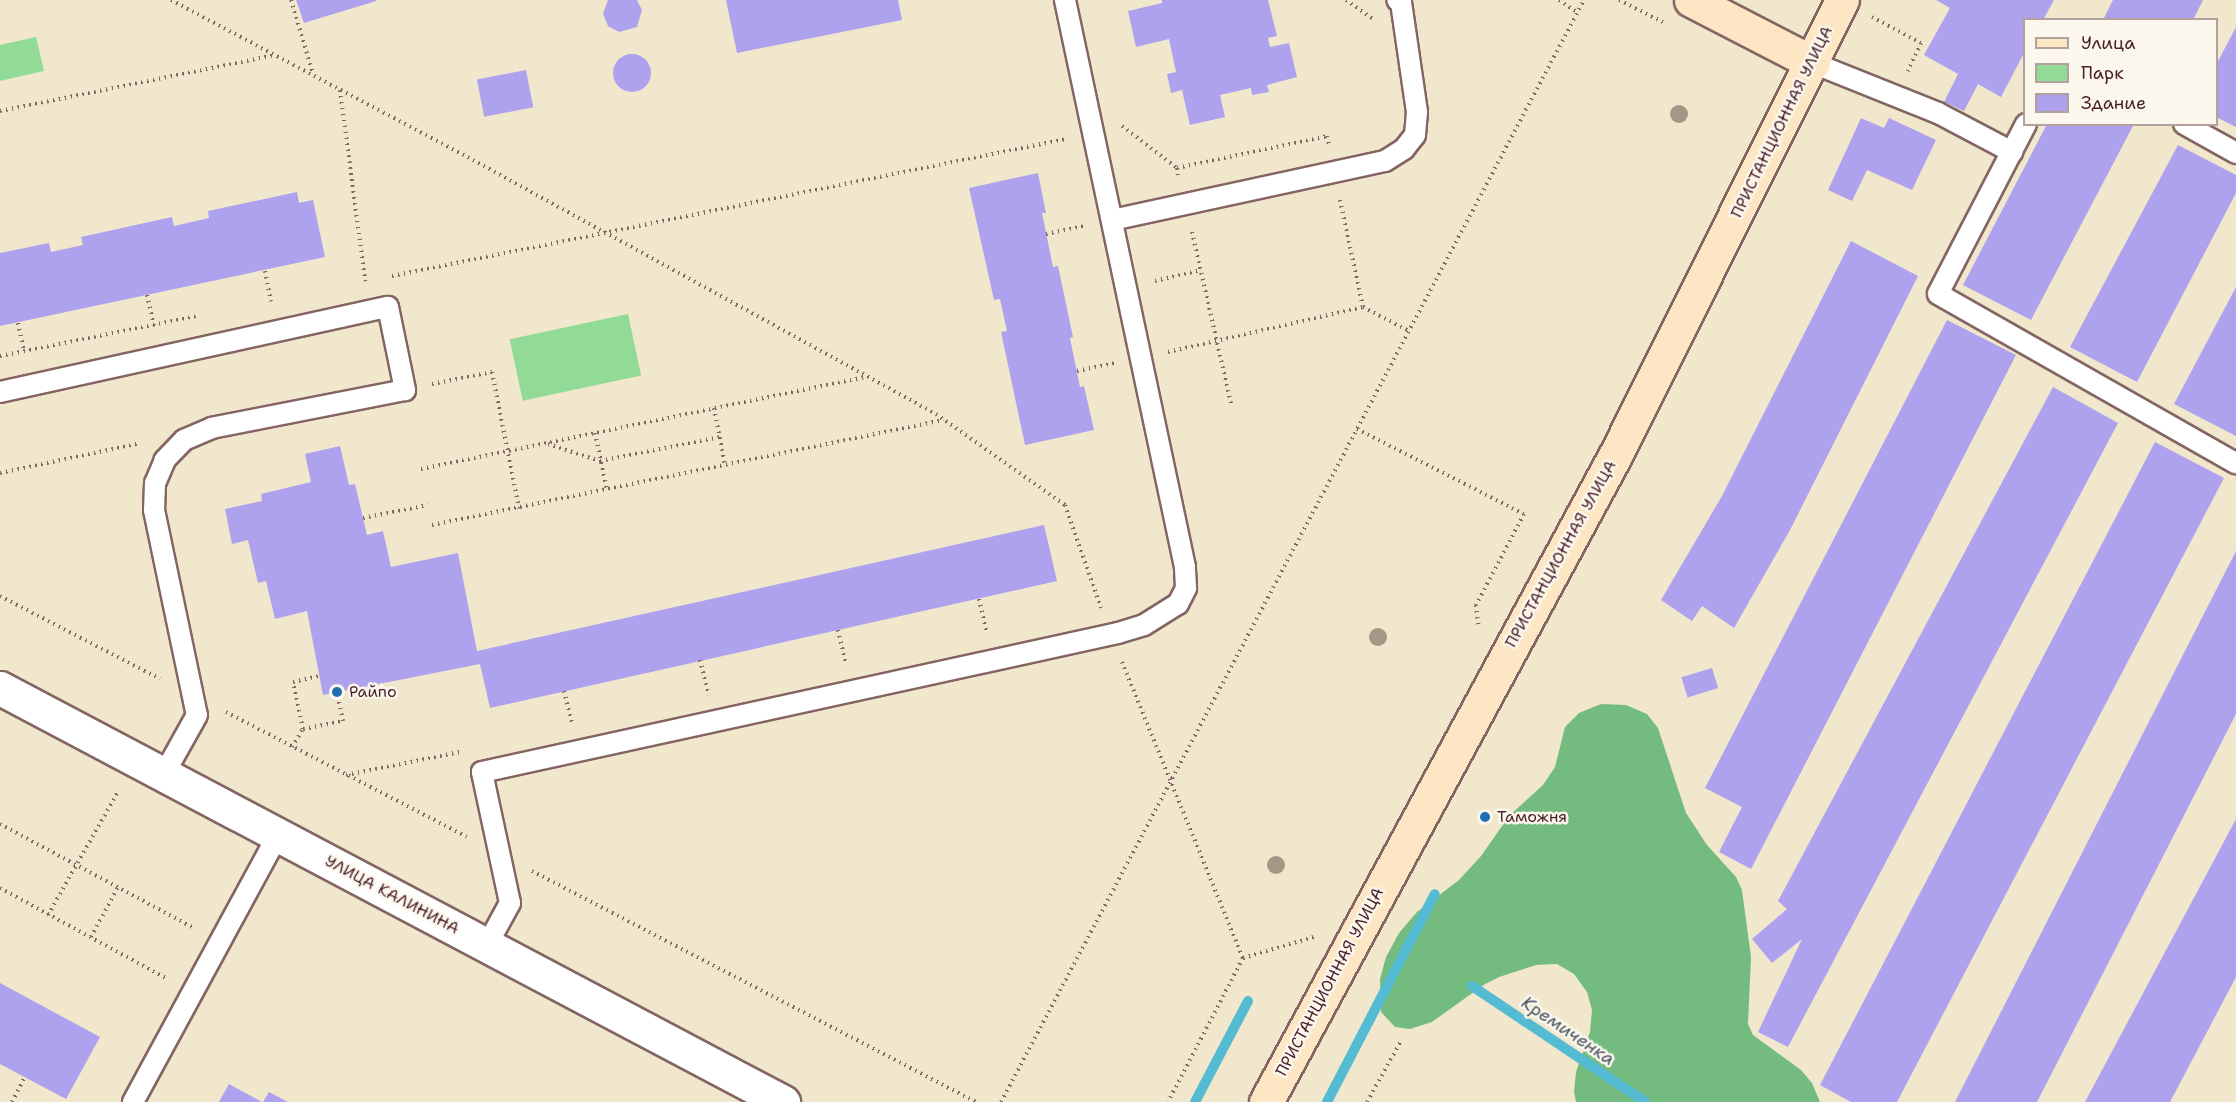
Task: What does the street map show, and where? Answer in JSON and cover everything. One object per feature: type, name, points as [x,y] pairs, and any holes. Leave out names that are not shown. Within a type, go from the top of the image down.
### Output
[{"type":"main road","points":[[1691,0],[1813,63]]},
{"type":"main road","name":"ПРИСТАНЦИОННАЯ УЛИЦА","points":[[1266,1102],[1616,454],[1813,63],[1842,0]]},
{"type":"street","name":"УЛИЦА КАЛИНИНА","points":[[0,688],[783,1102]]},
{"type":"lane","points":[[487,945],[510,903],[482,772],[1111,635],[1144,625],[1165,615],[1178,604],[1186,588],[1185,567],[1065,0]]},
{"type":"lane","points":[[1112,220],[1385,161],[1404,149],[1415,135],[1417,112],[1401,2],[1397,0]]},
{"type":"lane","points":[[1813,63],[1938,113],[2012,152]]},
{"type":"lane","points":[[2025,126],[1938,294],[2236,463]]},
{"type":"lane","points":[[2188,126],[2236,153]]},
{"type":"lane","points":[[0,392],[388,307],[405,390],[212,428],[184,440],[165,460],[155,483],[154,510],[197,715],[150,767]]},
{"type":"lane","points":[[133,1102],[278,835]]},
{"type":"path","points":[[171,0],[867,376],[944,420],[1065,505],[1111,635],[1243,958],[1168,1102]]},
{"type":"path","points":[[291,0],[313,75]]},
{"type":"path","points":[[1346,0],[1385,27]]},
{"type":"path","points":[[1559,0],[1577,12]]},
{"type":"path","points":[[1002,1102],[1584,0]]},
{"type":"path","points":[[1842,0],[1921,44],[1896,96]]},
{"type":"path","points":[[0,111],[276,55]]},
{"type":"path","points":[[339,89],[365,282]]},
{"type":"path","points":[[388,277],[1069,138],[1072,149]]},
{"type":"path","points":[[1046,234],[1088,225]]},
{"type":"path","points":[[1126,287],[1201,270]]},
{"type":"path","points":[[265,271],[271,301]]},
{"type":"path","points":[[355,284],[377,279]]},
{"type":"path","points":[[147,295],[154,325]]},
{"type":"path","points":[[259,303],[281,299]]},
{"type":"path","points":[[1141,358],[1363,308],[1408,331]]},
{"type":"path","points":[[0,356],[200,315]]},
{"type":"path","points":[[18,323],[24,351]]},
{"type":"path","points":[[1077,371],[1118,362]]},
{"type":"path","points":[[405,390],[492,372],[519,508]]},
{"type":"path","points":[[421,469],[867,376]]},
{"type":"path","points":[[714,408],[725,465]]},
{"type":"path","points":[[432,525],[944,420]]},
{"type":"path","points":[[1357,429],[1524,514],[1476,605]]},
{"type":"path","points":[[595,433],[607,490]]},
{"type":"path","points":[[546,444],[600,461],[720,437]]},
{"type":"path","points":[[0,473],[145,442]]},
{"type":"path","points":[[363,518],[428,505]]},
{"type":"path","points":[[979,598],[988,638]]},
{"type":"path","points":[[838,630],[847,669]]},
{"type":"path","points":[[700,660],[710,699]]},
{"type":"path","points":[[292,747],[303,729],[293,682],[319,676]]},
{"type":"path","points":[[564,691],[573,728]]},
{"type":"path","points":[[303,729],[343,721],[337,692]]},
{"type":"path","points":[[346,774],[466,751]]},
{"type":"path","points":[[48,915],[76,865],[150,767]]},
{"type":"path","points":[[0,824],[194,929]]},
{"type":"path","points":[[91,938],[118,887]]},
{"type":"path","points":[[0,888],[166,978]]},
{"type":"path","points":[[1367,1102],[1400,1043]]},
{"type":"path","points":[[12,1102],[25,1077]]},
{"type":"green space","points":[[36,37],[44,71],[0,81],[0,45]]},
{"type":"green space","points":[[628,314],[641,376],[523,401],[510,339]]},
{"type":"green space","points":[[1601,704],[1626,705],[1647,714],[1658,728],[1686,813],[1707,845],[1736,877],[1742,890],[1751,957],[1748,1024],[1753,1035],[1801,1070],[1812,1083],[1820,1102],[1576,1102],[1574,1091],[1576,1072],[1590,1032],[1592,1010],[1587,992],[1574,974],[1557,964],[1536,965],[1499,977],[1485,984],[1432,1022],[1410,1029],[1395,1027],[1381,1012],[1380,979],[1386,957],[1399,933],[1417,912],[1459,880],[1481,856],[1509,816],[1543,785],[1555,767],[1565,727],[1579,713]]},
{"type":"building","points":[[296,0],[376,0],[376,1],[304,23]]},
{"type":"building","points":[[608,0],[637,0],[642,10],[637,27],[619,32],[608,26],[603,14]]},
{"type":"building","points":[[726,0],[898,0],[902,20],[737,53]]},
{"type":"building","points":[[1162,0],[1268,0],[1277,36],[1268,38],[1270,47],[1289,43],[1297,77],[1267,85],[1269,92],[1252,95],[1251,88],[1220,95],[1225,117],[1190,125],[1182,90],[1171,93],[1167,74],[1176,72],[1169,39],[1136,47],[1128,11],[1162,3]]},
{"type":"building","points":[[1936,0],[2054,0],[2044,18],[2023,18],[2023,55],[2001,97],[1978,84],[1964,111],[1944,102],[1958,74],[1924,55],[1950,8]]},
{"type":"building","points":[[2113,0],[2203,0],[2194,18],[2104,18]]},
{"type":"building","points":[[2236,27],[2236,127],[2218,118],[2218,61]]},
{"type":"building","points":[[632,54],[646,59],[651,73],[646,87],[632,92],[618,87],[613,73],[618,59]]},
{"type":"building","points":[[526,70],[533,107],[484,117],[477,80]]},
{"type":"building","points":[[1861,118],[1884,128],[1889,118],[1936,140],[1912,190],[1867,170],[1852,201],[1828,190]]},
{"type":"building","points":[[2046,126],[2133,126],[2031,320],[1963,285]]},
{"type":"building","points":[[2178,145],[2236,175],[2236,193],[2137,382],[2070,347]]},
{"type":"building","points":[[1038,173],[1046,213],[1042,213],[1053,267],[1058,266],[1073,337],[1070,338],[1080,387],[1084,386],[1094,430],[1025,445],[1001,332],[1007,331],[1000,299],[994,300],[969,188]]},
{"type":"building","points":[[297,192],[299,203],[313,200],[325,257],[0,326],[0,253],[49,243],[51,252],[83,245],[81,237],[172,217],[174,226],[209,218],[208,211]]},
{"type":"building","points":[[1851,241],[1918,276],[1790,530],[1734,628],[1702,606],[1692,621],[1661,600],[1722,496]]},
{"type":"building","points":[[2236,287],[2236,436],[2174,404]]},
{"type":"building","points":[[1947,320],[2016,355],[1751,869],[1719,852],[1742,807],[1705,788]]},
{"type":"building","points":[[2053,387],[2118,423],[1788,1047],[1758,1032],[1802,939],[1772,963],[1752,939],[1787,909],[1778,901]]},
{"type":"building","points":[[2155,442],[2224,478],[1897,1102],[1851,1102],[1820,1085]]},
{"type":"building","points":[[340,446],[349,485],[355,484],[367,535],[383,531],[391,567],[458,553],[477,651],[1044,525],[1057,581],[490,708],[480,664],[323,695],[307,611],[275,619],[266,581],[258,583],[248,540],[232,544],[225,509],[262,501],[261,494],[311,482],[305,454]]},
{"type":"building","points":[[2236,551],[2236,714],[2037,1102],[1955,1102]]},
{"type":"building","points":[[1712,668],[1718,688],[1688,697],[1681,677]]},
{"type":"building","points":[[2236,819],[2236,977],[2170,1102],[2085,1102]]},
{"type":"building","points":[[0,983],[100,1037],[66,1099],[0,1064]]},
{"type":"building","points":[[229,1084],[262,1102],[219,1102]]},
{"type":"building","points":[[269,1092],[288,1102],[263,1102]]},
{"type":"waterway","points":[[1327,1102],[1435,894]]},
{"type":"waterway","name":"Кремиченка","points":[[1472,986],[1645,1102]]},
{"type":"waterway","points":[[1195,1102],[1248,1001]]},
{"type":"place","name":"Райпо","points":[[337,692]]},
{"type":"place","name":"Таможня","points":[[1485,817]]}]
